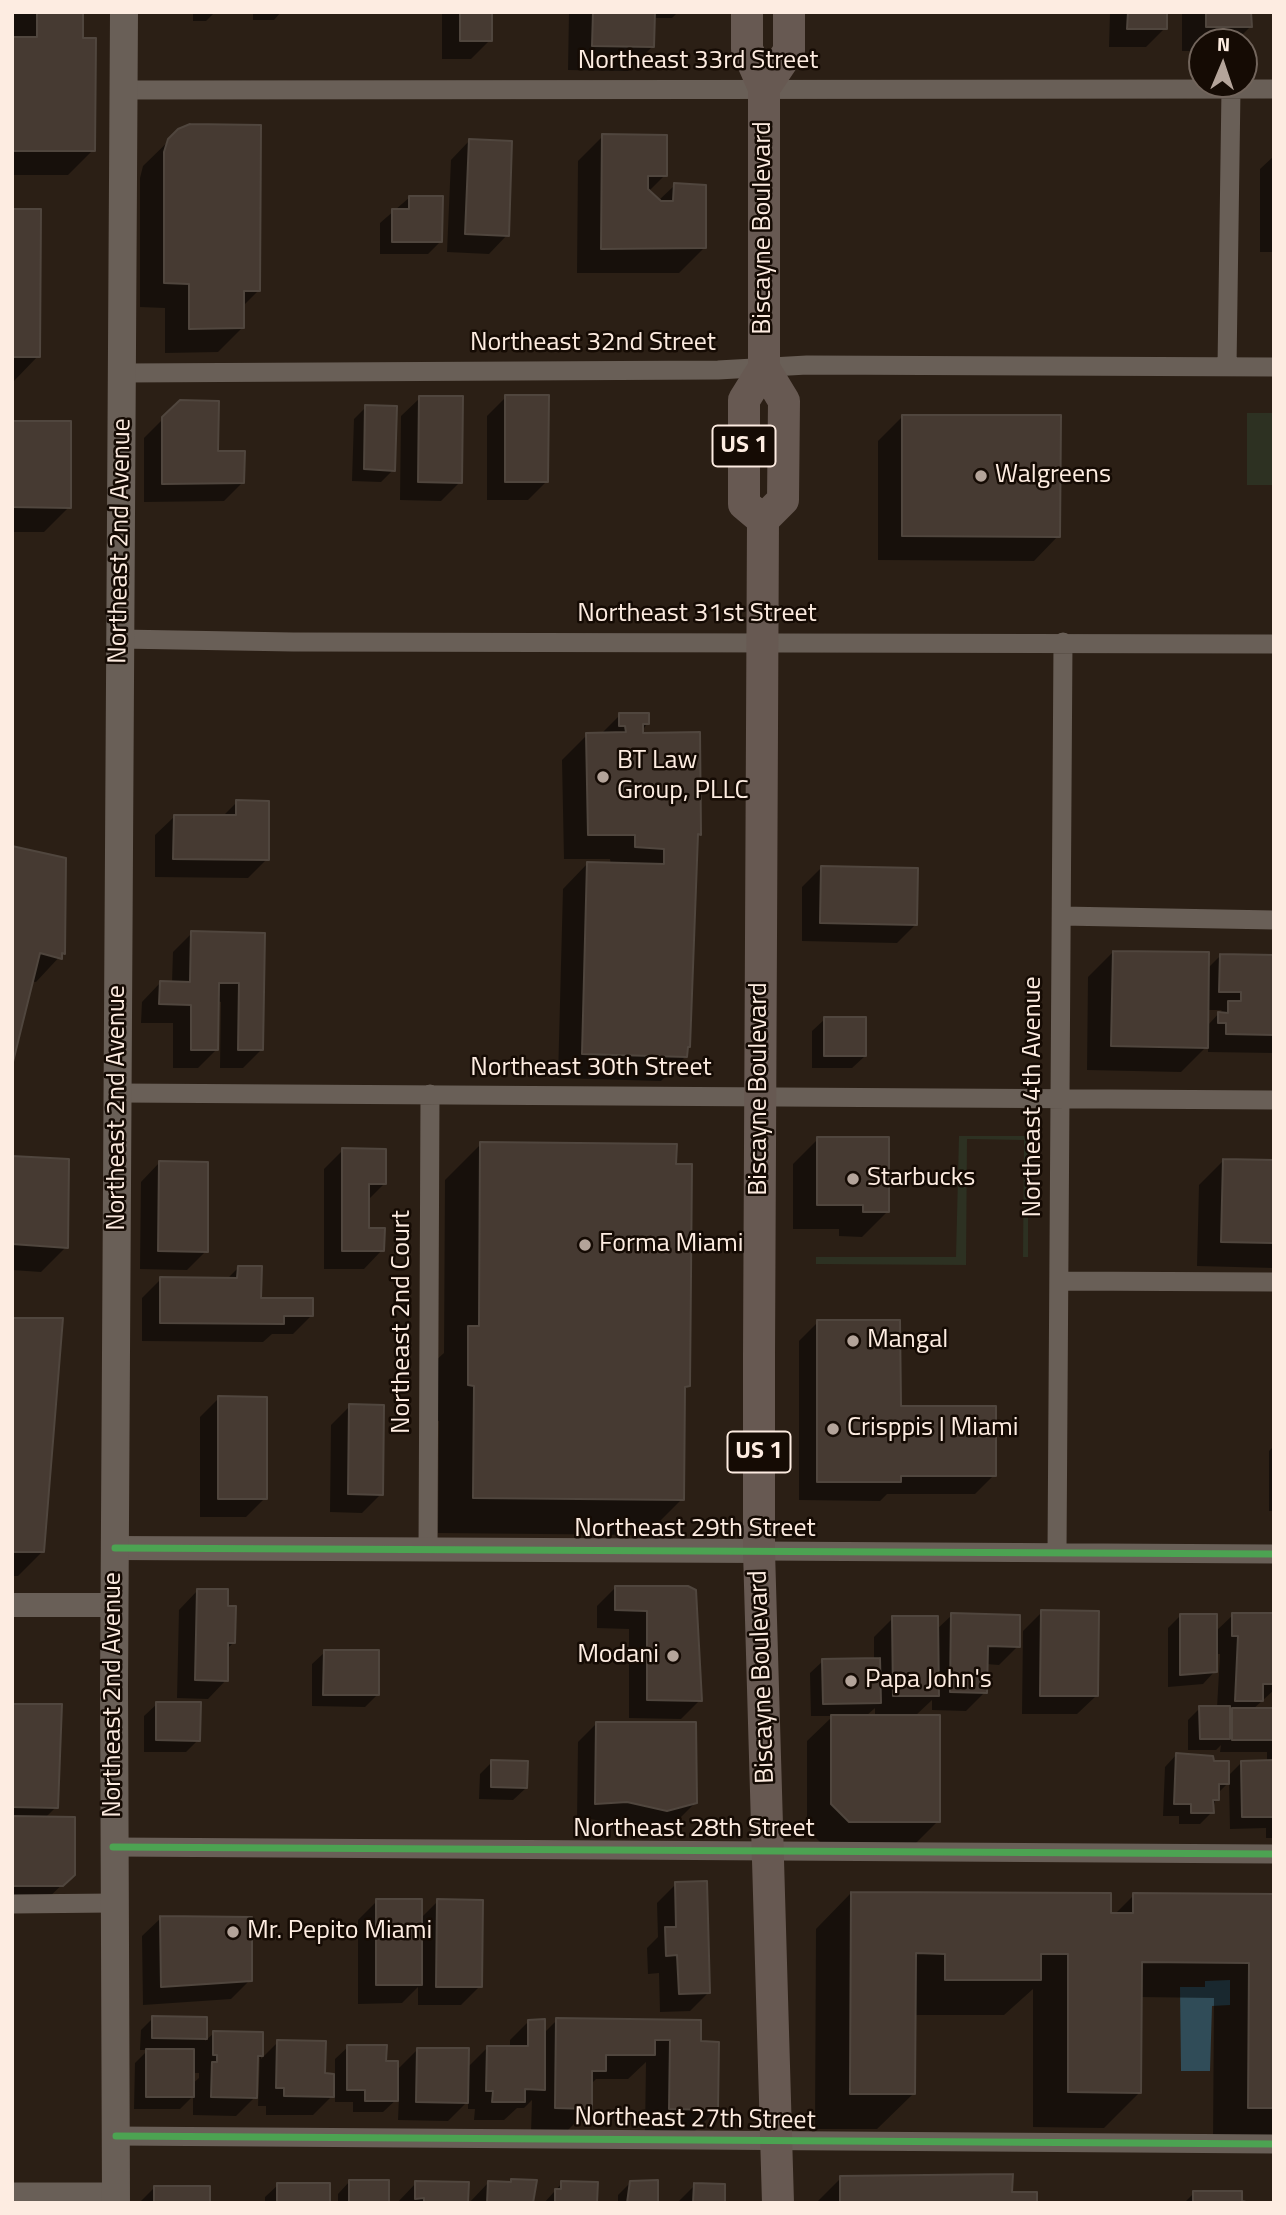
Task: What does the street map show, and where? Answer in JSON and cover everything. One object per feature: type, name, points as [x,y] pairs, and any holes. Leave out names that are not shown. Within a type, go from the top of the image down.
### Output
[{"type":"main road","name":"Northeast 2nd Avenue","points":[[116,2197],[113,1847],[124,12]]},
{"type":"main road","name":"Biscayne Boulevard","points":[[747,12],[747,49],[764,88],[764,368],[784,401],[783,500],[763,520],[760,1097],[759,1551],[778,2203]]},
{"type":"main road","name":"Biscayne Boulevard","points":[[764,88],[789,51],[789,12]]},
{"type":"street","name":"Northeast 33rd Street","points":[[123,90],[1188,89]]},
{"type":"street","points":[[1227,367],[1231,98]]},
{"type":"street","name":"Northeast 32nd Street","points":[[122,373],[764,368],[807,365],[1274,367]]},
{"type":"street","name":"Northeast 31st Street","points":[[120,639],[293,642],[1274,644]]},
{"type":"street","name":"Northeast 4th Avenue","points":[[1057,1552],[1063,642]]},
{"type":"street","points":[[1062,916],[1274,920]]},
{"type":"street","name":"Northeast 30th Street","points":[[118,1093],[1274,1100]]},
{"type":"street","name":"Northeast 2nd Court","points":[[428,1550],[430,1094]]},
{"type":"street","points":[[1059,1281],[1274,1282]]},
{"type":"street","name":"Northeast 29th Street","points":[[116,1548],[1274,1554]]},
{"type":"street","points":[[12,1605],[114,1605]]},
{"type":"street","name":"Northeast 28th Street","points":[[113,1847],[1274,1854]]},
{"type":"street","points":[[12,1903],[113,1903]]},
{"type":"street","name":"Northeast 27th Street","points":[[116,2136],[1274,2144]]},
{"type":"street","points":[[12,2192],[116,2197]]},
{"type":"green space","points":[[1247,413],[1274,413],[1274,485],[1247,485]]},
{"type":"green space","points":[[959,1136],[1028,1136],[1028,1257],[1023,1257],[1024,1140],[967,1139],[966,1265],[816,1264],[816,1257],[956,1257]]},
{"type":"water","points":[[1230,1980],[1230,2005],[1212,2006],[1210,2071],[1181,2071],[1180,1987],[1205,1987],[1205,1981]]},
{"type":"building","points":[[37,12],[83,12],[83,38],[96,38],[95,151],[12,151],[12,37],[37,37]]},
{"type":"building","points":[[460,12],[492,12],[492,41],[460,41]]},
{"type":"building","points":[[593,12],[655,12],[654,47],[592,46]]},
{"type":"building","points":[[1128,12],[1167,12],[1167,29],[1127,29]]},
{"type":"building","points":[[1206,12],[1251,12],[1252,27],[1206,27]]},
{"type":"building","points":[[190,124],[261,125],[260,291],[244,291],[244,328],[189,329],[189,284],[164,283],[164,152],[168,139],[178,129]]},
{"type":"building","points":[[602,134],[667,135],[667,176],[648,176],[648,189],[661,201],[673,201],[674,183],[706,185],[706,248],[601,249]]},
{"type":"building","points":[[469,139],[512,141],[509,236],[465,234]]},
{"type":"building","points":[[409,196],[443,196],[442,242],[392,242],[392,209],[409,209]]},
{"type":"building","points":[[12,209],[41,209],[40,357],[12,357]]},
{"type":"building","points":[[505,395],[549,395],[548,482],[505,482]]},
{"type":"building","points":[[419,396],[463,396],[462,483],[418,482]]},
{"type":"building","points":[[180,400],[219,401],[218,451],[245,451],[244,483],[162,484],[162,417]]},
{"type":"building","points":[[365,405],[397,406],[395,471],[364,469]]},
{"type":"building","name":"Walgreens","points":[[902,415],[1061,415],[1060,537],[902,536]]},
{"type":"building","points":[[12,421],[71,421],[71,508],[12,507]]},
{"type":"building","points":[[619,713],[649,713],[649,724],[643,724],[643,733],[700,732],[701,835],[698,834],[690,1047],[687,1057],[582,1054],[587,862],[664,864],[664,849],[635,847],[635,835],[588,835],[586,733],[626,732],[625,726],[619,726]]},
{"type":"building","points":[[236,800],[269,801],[269,860],[173,859],[174,815],[236,815]]},
{"type":"building","points":[[12,846],[66,858],[65,954],[62,953],[62,959],[40,953],[12,1066]]},
{"type":"building","points":[[821,866],[918,868],[917,925],[820,923]]},
{"type":"building","points":[[191,931],[265,933],[263,1050],[238,1050],[239,983],[219,983],[218,1050],[191,1050],[191,1005],[159,1004],[160,981],[190,982]]},
{"type":"building","points":[[1113,951],[1209,952],[1208,1048],[1111,1046]]},
{"type":"building","points":[[1220,954],[1274,955],[1274,1035],[1226,1034],[1226,1023],[1218,1023],[1218,1012],[1228,1013],[1228,1001],[1241,1001],[1241,992],[1219,992]]},
{"type":"building","points":[[824,1017],[866,1017],[866,1056],[824,1056]]},
{"type":"building","name":"Starbucks","points":[[817,1137],[889,1137],[889,1212],[863,1212],[863,1205],[817,1205]]},
{"type":"building","name":"Forma Miami","points":[[480,1142],[677,1144],[676,1164],[692,1164],[690,1386],[685,1387],[684,1500],[473,1498],[474,1386],[468,1385],[468,1326],[479,1326]]},
{"type":"building","points":[[342,1148],[386,1149],[386,1184],[369,1184],[369,1228],[385,1228],[384,1251],[342,1251]]},
{"type":"building","points":[[12,1156],[69,1159],[68,1248],[12,1244]]},
{"type":"building","points":[[1223,1159],[1274,1160],[1274,1243],[1221,1242]]},
{"type":"building","points":[[159,1161],[208,1162],[208,1252],[158,1251]]},
{"type":"building","points":[[238,1266],[262,1266],[261,1298],[313,1298],[313,1316],[284,1316],[284,1324],[160,1323],[160,1277],[237,1278]]},
{"type":"building","points":[[12,1318],[63,1318],[44,1552],[12,1552]]},
{"type":"building","points":[[817,1320],[900,1320],[901,1406],[996,1406],[996,1476],[901,1476],[901,1482],[817,1482]]},
{"type":"building","points":[[218,1396],[267,1397],[267,1499],[218,1499]]},
{"type":"building","points":[[349,1404],[384,1405],[383,1495],[348,1494]]},
{"type":"building","name":"Modani","points":[[615,1586],[688,1586],[696,1590],[702,1701],[647,1700],[647,1611],[615,1610]]},
{"type":"building","points":[[197,1589],[228,1589],[228,1606],[236,1606],[235,1643],[228,1643],[228,1681],[195,1680]]},
{"type":"building","points":[[1041,1610],[1099,1611],[1098,1696],[1040,1696]]},
{"type":"building","points":[[951,1613],[1020,1615],[1020,1647],[988,1646],[987,1693],[950,1692]]},
{"type":"building","points":[[1232,1613],[1274,1613],[1274,1684],[1263,1684],[1263,1701],[1235,1701],[1238,1636],[1232,1636]]},
{"type":"building","points":[[1180,1614],[1217,1614],[1217,1672],[1180,1675]]},
{"type":"building","points":[[892,1616],[938,1616],[939,1696],[893,1696]]},
{"type":"building","points":[[324,1650],[379,1650],[379,1695],[323,1695]]},
{"type":"building","name":"Papa John's","points":[[880,1658],[881,1703],[823,1704],[822,1659]]},
{"type":"building","points":[[156,1702],[201,1702],[200,1741],[156,1740]]},
{"type":"building","points":[[12,1704],[62,1704],[58,1808],[12,1807]]},
{"type":"building","points":[[1199,1706],[1230,1706],[1230,1739],[1200,1739]]},
{"type":"building","points":[[1232,1708],[1274,1708],[1274,1740],[1232,1740]]},
{"type":"building","points":[[831,1715],[940,1715],[940,1822],[849,1822],[831,1804]]},
{"type":"building","points":[[596,1722],[696,1722],[697,1803],[667,1811],[627,1802],[595,1804]]},
{"type":"building","points":[[1176,1753],[1213,1756],[1214,1761],[1229,1761],[1229,1784],[1219,1784],[1219,1800],[1213,1800],[1214,1813],[1191,1813],[1191,1804],[1174,1804]]},
{"type":"building","points":[[491,1760],[528,1761],[527,1788],[491,1787]]},
{"type":"building","points":[[1274,1760],[1274,1817],[1242,1817],[1241,1761]]},
{"type":"building","points":[[12,1816],[75,1817],[75,1875],[63,1886],[12,1886]]},
{"type":"building","points":[[707,1881],[710,1993],[679,1994],[677,1955],[666,1956],[665,1927],[676,1927],[675,1882]]},
{"type":"building","points":[[851,1892],[1111,1893],[1111,1913],[1133,1913],[1133,1893],[1274,1894],[1274,2108],[1248,2108],[1249,1963],[1142,1962],[1141,2093],[1068,2092],[1068,1954],[1041,1954],[1041,1980],[945,1980],[945,1954],[916,1953],[915,2094],[850,2094]]},
{"type":"building","points":[[376,1899],[422,1899],[422,1985],[376,1985]]},
{"type":"building","points":[[437,1899],[483,1900],[482,1987],[436,1987]]},
{"type":"building","points":[[160,1916],[252,1917],[252,1981],[161,1987]]},
{"type":"building","points":[[152,2016],[207,2017],[207,2039],[152,2038]]},
{"type":"building","points":[[556,2018],[701,2020],[701,2041],[719,2042],[718,2110],[669,2109],[670,2040],[655,2040],[655,2055],[606,2055],[606,2071],[592,2071],[592,2109],[555,2108]]},
{"type":"building","points":[[545,2019],[545,2090],[525,2089],[525,2102],[492,2102],[493,2091],[486,2091],[487,2046],[528,2046],[528,2020]]},
{"type":"building","points":[[213,2031],[263,2032],[263,2056],[258,2056],[257,2098],[211,2097],[212,2062],[217,2062],[217,2055],[213,2055]]},
{"type":"building","points":[[277,2040],[326,2041],[325,2073],[334,2074],[334,2097],[284,2096],[284,2088],[276,2088]]},
{"type":"building","points":[[347,2045],[387,2045],[386,2061],[398,2061],[398,2101],[365,2101],[365,2090],[347,2090]]},
{"type":"building","points":[[417,2048],[469,2048],[468,2103],[416,2102]]},
{"type":"building","points":[[146,2049],[194,2049],[194,2097],[146,2097]]},
{"type":"building","points":[[1013,2174],[1012,2192],[1037,2192],[1037,2203],[840,2203],[840,2176]]},
{"type":"building","points":[[511,2179],[537,2180],[533,2203],[487,2203],[488,2181],[511,2182]]},
{"type":"building","points":[[349,2180],[389,2180],[389,2203],[349,2203]]},
{"type":"building","points":[[658,2180],[658,2203],[627,2203],[630,2181]]},
{"type":"building","points":[[415,2181],[469,2182],[468,2203],[424,2203],[424,2198],[415,2199]]},
{"type":"building","points":[[561,2181],[598,2182],[597,2203],[555,2203],[555,2189],[561,2189]]},
{"type":"building","points":[[277,2183],[330,2183],[330,2203],[277,2203]]},
{"type":"building","points":[[694,2183],[725,2184],[725,2203],[693,2203]]},
{"type":"building","points":[[154,2186],[210,2186],[210,2203],[154,2203]]},
{"type":"building","points":[[1193,2191],[1242,2191],[1242,2201],[1250,2203],[1193,2203]]},
{"type":"cycle path","points":[[115,1548],[1274,1554]]},
{"type":"cycle path","points":[[113,1847],[1274,1854]]},
{"type":"cycle path","points":[[116,2136],[1274,2144]]},
{"type":"place","name":"Walgreens","points":[[981,476]]},
{"type":"place","name":"BT Law Group, PLLC","points":[[603,777]]},
{"type":"place","name":"Starbucks","points":[[853,1179]]},
{"type":"place","name":"Forma Miami","points":[[585,1245]]},
{"type":"place","name":"Mangal","points":[[853,1341]]},
{"type":"place","name":"Crisppis | Miami","points":[[833,1429]]},
{"type":"place","name":"Modani","points":[[673,1656]]},
{"type":"place","name":"Papa John's","points":[[851,1681]]},
{"type":"place","name":"Mr. Pepito Miami","points":[[233,1932]]}]
